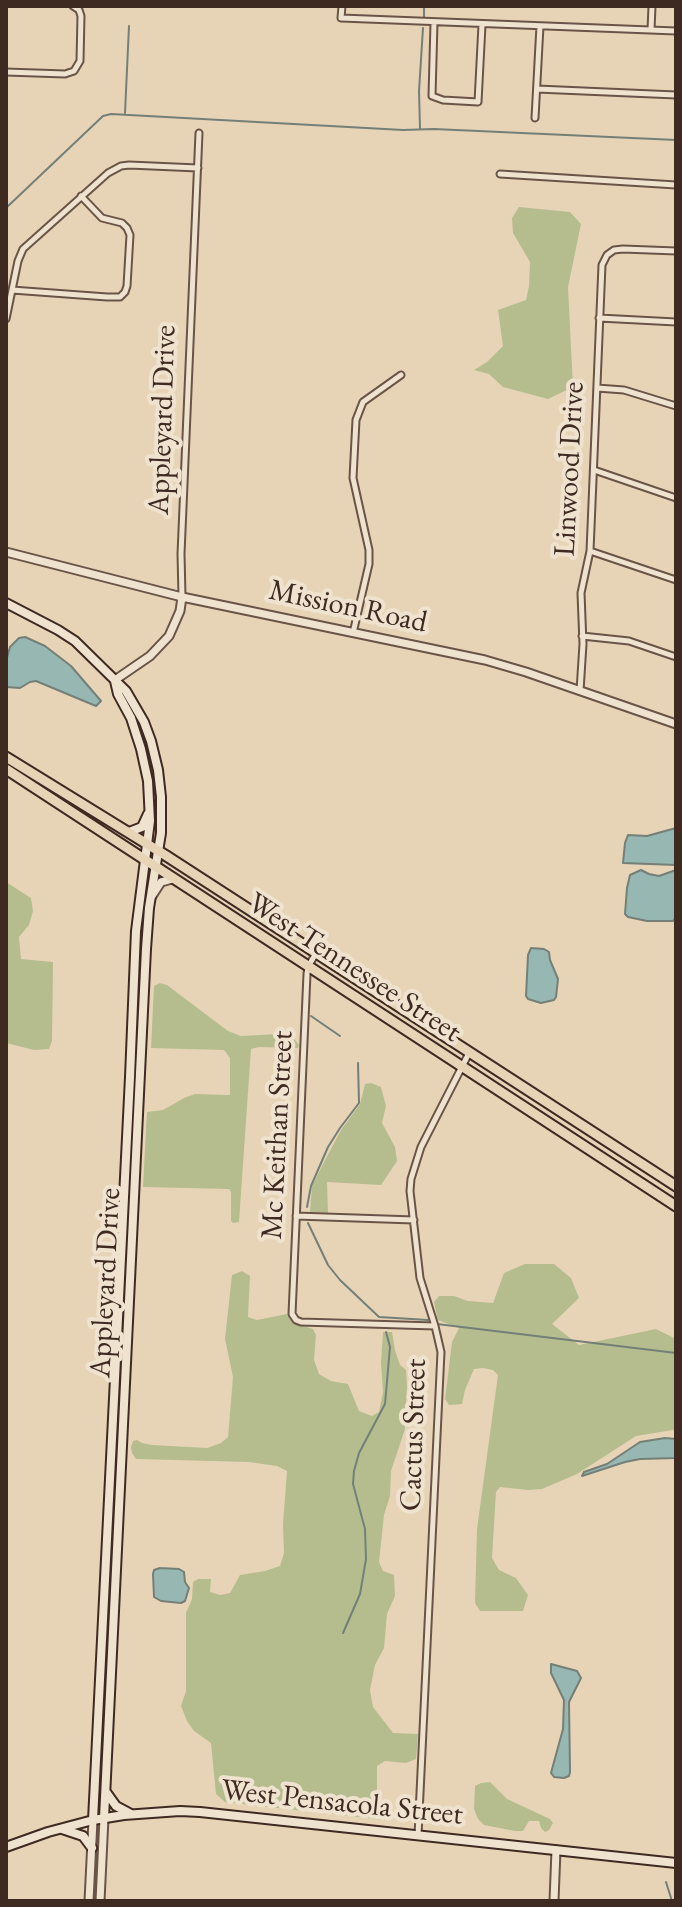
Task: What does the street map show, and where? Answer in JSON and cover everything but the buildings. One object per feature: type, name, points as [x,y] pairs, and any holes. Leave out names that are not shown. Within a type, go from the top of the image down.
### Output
[{"type":"main road","points":[[6,603],[75,641],[115,680]]},
{"type":"main road","name":"Appleyard Drive","points":[[104,1818],[126,1379],[136,927],[150,809],[141,749],[115,680]]},
{"type":"main road","name":"Appleyard Drive","points":[[115,680],[126,691],[144,722],[155,757],[161,797],[161,826],[146,949],[142,1056],[135,1078]]},
{"type":"main road","name":"West Tennessee Street","points":[[6,757],[129,832],[675,1185]]},
{"type":"main road","name":"West Tennessee Street","points":[[6,769],[676,1206]]},
{"type":"main road","points":[[56,803],[75,806],[82,803]]},
{"type":"main road","points":[[129,832],[142,827],[150,809]]},
{"type":"main road","points":[[225,913],[232,909],[251,911]]},
{"type":"main road","points":[[385,1016],[392,1002]]},
{"type":"main road","points":[[551,1125],[560,1111]]},
{"type":"main road","points":[[664,1198],[675,1185]]},
{"type":"main road","name":"Appleyard Drive","points":[[93,1820],[115,1378],[127,1245]]},
{"type":"main road","points":[[105,1791],[113,1803],[132,1814]]},
{"type":"main road","name":"West Pensacola Street","points":[[6,1847],[93,1820],[173,1811],[676,1863]]},
{"type":"main road","points":[[61,1828],[83,1836],[92,1848]]},
{"type":"street","points":[[342,6],[341,18],[676,31]]},
{"type":"street","points":[[651,30],[652,6]]},
{"type":"street","points":[[6,72],[65,74],[74,71],[80,61],[81,16],[76,8]]},
{"type":"street","points":[[434,23],[432,96],[438,100],[478,102],[482,25]]},
{"type":"street","points":[[535,118],[540,26]]},
{"type":"street","points":[[537,89],[676,95]]},
{"type":"street","name":"Appleyard Drive","points":[[115,680],[150,656],[169,636],[180,611],[199,133]]},
{"type":"street","points":[[6,319],[18,261],[26,244],[108,173],[121,166],[198,168]]},
{"type":"street","points":[[500,174],[676,185]]},
{"type":"street","points":[[12,290],[107,297],[120,297],[125,292],[130,235],[127,228],[122,223],[102,218],[81,196]]},
{"type":"street","name":"Linwood Drive","points":[[580,691],[581,593],[590,551],[602,265],[610,252],[623,249],[676,251]]},
{"type":"street","points":[[599,318],[676,322]]},
{"type":"street","points":[[353,633],[369,564],[369,550],[353,478],[356,420],[363,402],[401,375]]},
{"type":"street","points":[[597,388],[624,390],[676,406]]},
{"type":"street","points":[[594,470],[676,498]]},
{"type":"street","points":[[590,551],[676,580]]},
{"type":"street","name":"Mission Road","points":[[6,552],[182,597],[485,660],[676,724]]},
{"type":"street","points":[[582,636],[629,641],[676,657]]},
{"type":"street","points":[[150,902],[158,885],[172,879]]},
{"type":"street","name":"Mc Keithan Street","points":[[316,953],[308,967],[292,1314],[296,1320],[311,1322],[435,1326]]},
{"type":"street","name":"Cactus Street","points":[[418,1835],[441,1352],[420,1278],[410,1191],[421,1147],[469,1052]]},
{"type":"street","points":[[131,1055],[142,1056]]},
{"type":"street","points":[[131,1055],[142,1056]]},
{"type":"street","points":[[296,1216],[414,1220]]},
{"type":"street","points":[[115,1378],[126,1379]]},
{"type":"street","points":[[109,1497],[120,1498]]},
{"type":"street","points":[[104,1607],[114,1607]]},
{"type":"street","points":[[100,1684],[111,1679]]},
{"type":"street","name":"Appleyard Drive","points":[[100,1901],[104,1818]]},
{"type":"street","name":"Appleyard Drive","points":[[89,1901],[93,1820]]},
{"type":"street","points":[[554,1901],[556,1850]]},
{"type":"green space","points":[[519,207],[570,212],[581,224],[568,287],[573,387],[548,399],[503,387],[489,374],[474,370],[503,346],[498,310],[526,300],[530,262],[513,233],[512,218]]},
{"type":"green space","points":[[6,882],[31,898],[33,911],[29,925],[19,937],[21,959],[53,962],[52,1041],[49,1049],[34,1050],[6,1043]]},
{"type":"green space","points":[[160,983],[167,985],[228,1031],[241,1036],[292,1036],[299,1045],[298,1048],[251,1049],[239,1222],[231,1221],[229,1189],[143,1187],[147,1112],[163,1110],[195,1094],[230,1095],[230,1058],[224,1050],[151,1048],[154,986]]},
{"type":"green space","points":[[365,1084],[381,1087],[386,1106],[382,1123],[395,1147],[397,1161],[381,1185],[327,1182],[328,1213],[310,1212],[312,1186],[341,1130],[360,1104]]},
{"type":"green space","points":[[525,1264],[554,1264],[571,1278],[579,1298],[552,1324],[579,1345],[656,1329],[676,1339],[676,1432],[636,1436],[577,1474],[542,1489],[500,1487],[496,1492],[492,1558],[499,1570],[516,1578],[528,1595],[523,1611],[480,1611],[475,1603],[477,1529],[498,1375],[493,1370],[474,1369],[462,1404],[449,1405],[445,1399],[452,1342],[459,1328],[438,1320],[434,1302],[439,1296],[454,1296],[468,1301],[493,1303],[504,1273]]},
{"type":"green space","points":[[242,1271],[250,1276],[248,1317],[257,1320],[287,1314],[292,1322],[313,1329],[316,1335],[314,1360],[319,1374],[331,1381],[348,1384],[359,1411],[372,1416],[379,1412],[383,1392],[383,1332],[392,1332],[400,1365],[406,1370],[405,1429],[391,1471],[379,1562],[383,1571],[394,1575],[395,1596],[387,1614],[384,1648],[375,1665],[370,1690],[373,1707],[393,1733],[418,1734],[416,1759],[406,1763],[385,1761],[377,1766],[377,1791],[386,1811],[385,1820],[225,1802],[216,1794],[211,1743],[194,1731],[181,1706],[186,1691],[186,1613],[192,1599],[193,1582],[211,1579],[210,1592],[220,1595],[230,1593],[240,1575],[280,1566],[284,1553],[287,1471],[277,1466],[249,1462],[136,1459],[131,1447],[137,1440],[152,1445],[207,1448],[228,1437],[233,1377],[225,1339],[232,1275]]},
{"type":"green space","points":[[490,1782],[507,1799],[550,1819],[553,1823],[549,1830],[545,1832],[539,1821],[529,1821],[523,1831],[484,1825],[474,1809],[475,1786]]},
{"type":"water","points":[[25,637],[45,646],[71,666],[101,701],[96,706],[36,681],[20,688],[6,687],[6,661],[10,647],[19,638]]},
{"type":"water","points":[[676,828],[676,865],[623,863],[628,835],[647,836]]},
{"type":"water","points":[[641,870],[659,876],[676,870],[676,917],[673,921],[647,921],[625,914],[630,875]]},
{"type":"water","points":[[531,948],[549,952],[558,979],[554,1000],[541,1003],[526,996]]},
{"type":"water","points":[[676,1439],[676,1458],[640,1459],[582,1476],[584,1472],[607,1464],[640,1442]]},
{"type":"water","points":[[160,1568],[184,1572],[189,1588],[185,1601],[161,1601],[154,1597],[153,1574]]},
{"type":"water","points":[[551,1664],[577,1671],[581,1678],[569,1702],[570,1772],[564,1778],[554,1777],[551,1773],[563,1729],[564,1700],[551,1673]]},
{"type":"waterway","points":[[424,6],[424,17]]},
{"type":"waterway","points":[[125,113],[129,26]]},
{"type":"waterway","points":[[420,129],[423,28]]},
{"type":"waterway","points":[[6,208],[103,116],[111,114],[403,130],[676,140]]},
{"type":"waterway","points":[[311,1016],[340,1036]]},
{"type":"waterway","points":[[307,1207],[311,1186],[328,1147],[359,1103],[358,1063]]},
{"type":"waterway","points":[[308,1223],[328,1265],[379,1317],[428,1320]]},
{"type":"waterway","points":[[437,1324],[676,1353]]},
{"type":"waterway","points":[[343,1633],[360,1594],[366,1559],[365,1529],[353,1484],[354,1471],[359,1453],[385,1404],[390,1347],[386,1332]]},
{"type":"waterway","points":[[666,1882],[672,1901]]}]
